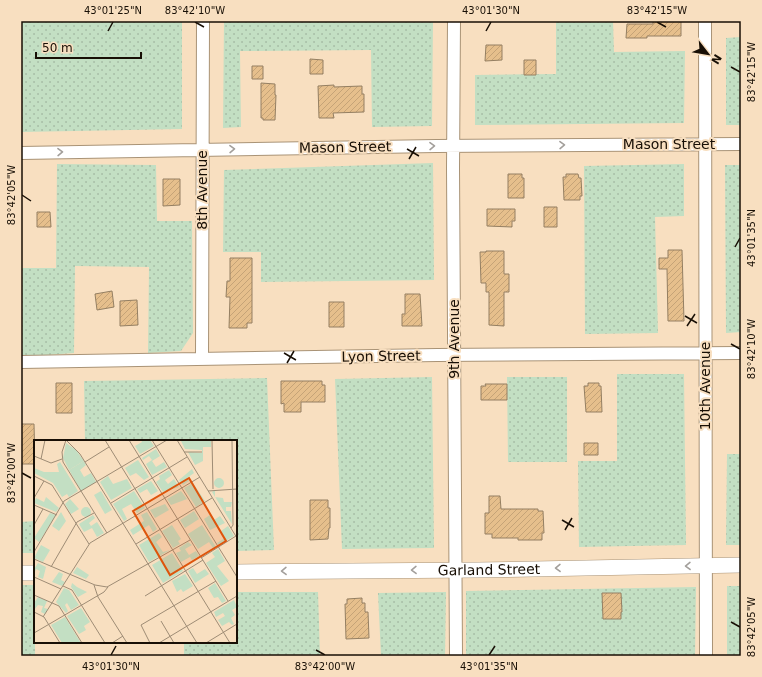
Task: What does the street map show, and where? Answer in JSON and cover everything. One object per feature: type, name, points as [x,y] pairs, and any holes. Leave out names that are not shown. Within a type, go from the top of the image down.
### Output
[{"type":"street","name":"8th Avenue","points":[[202,358],[203,21]]},
{"type":"street","name":"9th Avenue","points":[[454,21],[453,146],[456,656]]},
{"type":"street","name":"10th Avenue","points":[[705,21],[706,656]]},
{"type":"street","name":"Mason Street","points":[[21,153],[453,146],[741,144]]},
{"type":"street","name":"Lyon Street","points":[[21,362],[202,358],[741,353]]},
{"type":"street","name":"Garland Street","points":[[237,572],[741,565]]},
{"type":"street","points":[[21,574],[34,573]]},
{"type":"green space","points":[[21,21],[182,21],[182,129],[21,132]]},
{"type":"green space","points":[[224,21],[433,21],[432,126],[372,127],[371,50],[240,51],[241,127],[223,128]]},
{"type":"green space","points":[[556,21],[613,21],[614,52],[685,51],[684,123],[475,125],[475,75],[556,74]]},
{"type":"green space","points":[[741,37],[741,125],[726,125],[726,38]]},
{"type":"green space","points":[[433,163],[434,280],[261,282],[261,252],[223,252],[224,170]]},
{"type":"green space","points":[[57,164],[156,165],[157,221],[192,221],[193,333],[181,351],[148,353],[149,267],[75,266],[74,353],[21,357],[21,268],[56,268]]},
{"type":"green space","points":[[684,164],[684,216],[655,217],[658,333],[585,334],[584,166]]},
{"type":"green space","points":[[725,165],[741,165],[741,332],[726,333]]},
{"type":"green space","points":[[617,374],[684,374],[686,545],[579,547],[578,461],[617,461]]},
{"type":"green space","points":[[432,377],[434,548],[342,549],[335,379]]},
{"type":"green space","points":[[507,377],[567,377],[567,462],[508,462]]},
{"type":"green space","points":[[267,378],[274,550],[237,551],[237,440],[85,440],[84,381]]},
{"type":"green space","points":[[727,454],[741,454],[741,545],[726,545]]},
{"type":"green space","points":[[34,521],[34,553],[21,553],[21,522]]},
{"type":"green space","points":[[21,585],[34,585],[35,656],[21,656]]},
{"type":"green space","points":[[727,586],[741,586],[741,656],[727,656]]},
{"type":"green space","points":[[696,587],[695,656],[466,656],[466,591]]},
{"type":"green space","points":[[237,592],[318,592],[320,656],[184,656],[184,643],[237,643]]},
{"type":"green space","points":[[446,592],[445,656],[381,656],[378,593]]},
{"type":"building","points":[[653,21],[681,21],[681,36],[647,36],[647,38],[626,38],[627,24],[653,24]]},
{"type":"building","points":[[486,45],[502,45],[502,60],[485,61]]},
{"type":"building","points":[[310,59],[323,60],[323,74],[310,74]]},
{"type":"building","points":[[524,60],[536,60],[536,75],[524,75]]},
{"type":"building","points":[[252,66],[263,66],[263,79],[252,79]]},
{"type":"building","points":[[261,83],[275,84],[275,120],[263,120],[263,118],[261,118]]},
{"type":"building","points":[[334,85],[334,87],[362,86],[362,94],[364,94],[364,112],[333,113],[334,118],[319,118],[318,86]]},
{"type":"building","points":[[508,174],[522,174],[522,178],[524,178],[524,198],[508,198]]},
{"type":"building","points":[[566,174],[578,174],[579,178],[581,178],[582,196],[580,196],[580,200],[564,200],[563,177],[566,177]]},
{"type":"building","points":[[163,179],[180,179],[180,205],[163,206]]},
{"type":"building","points":[[544,207],[557,207],[557,227],[544,227]]},
{"type":"building","points":[[487,209],[515,209],[515,221],[512,221],[512,227],[487,226]]},
{"type":"building","points":[[37,212],[50,212],[51,227],[37,227]]},
{"type":"building","points":[[668,250],[682,250],[684,321],[668,321],[667,269],[659,269],[659,258],[668,258]]},
{"type":"building","points":[[504,251],[504,274],[509,274],[509,292],[504,292],[504,326],[489,325],[489,292],[486,292],[486,283],[481,283],[480,252]]},
{"type":"building","points":[[230,258],[252,258],[252,323],[247,323],[247,328],[229,328],[230,297],[226,297],[227,281],[230,281]]},
{"type":"building","points":[[112,291],[114,307],[97,310],[95,294]]},
{"type":"building","points":[[405,294],[420,294],[422,326],[402,326],[402,314],[405,314]]},
{"type":"building","points":[[137,300],[138,325],[120,326],[120,301]]},
{"type":"building","points":[[329,302],[344,302],[344,327],[329,327]]},
{"type":"building","points":[[281,381],[322,381],[322,385],[325,385],[325,402],[301,402],[301,412],[284,412],[284,403],[281,404]]},
{"type":"building","points":[[56,383],[72,383],[72,413],[56,413]]},
{"type":"building","points":[[588,383],[599,383],[599,386],[601,386],[602,412],[586,412],[584,386],[588,386]]},
{"type":"building","points":[[485,384],[507,384],[507,400],[481,400],[481,386],[486,386]]},
{"type":"building","points":[[21,424],[34,424],[34,464],[21,464]]},
{"type":"building","points":[[584,443],[598,443],[598,455],[584,455]]},
{"type":"building","points":[[489,496],[500,496],[501,509],[538,509],[538,511],[543,511],[544,533],[542,533],[542,540],[492,538],[492,534],[485,534],[485,513],[489,513]]},
{"type":"building","points":[[310,500],[328,500],[328,508],[330,508],[330,528],[328,539],[310,540]]},
{"type":"building","points":[[602,593],[621,593],[621,619],[603,619]]},
{"type":"building","points":[[362,598],[362,603],[365,603],[365,612],[368,612],[369,638],[346,639],[345,604],[347,604],[347,599]]}]
